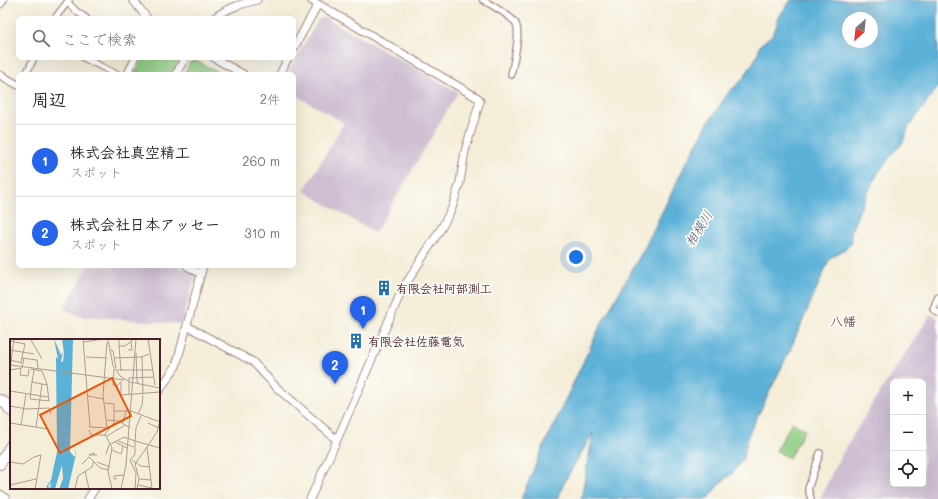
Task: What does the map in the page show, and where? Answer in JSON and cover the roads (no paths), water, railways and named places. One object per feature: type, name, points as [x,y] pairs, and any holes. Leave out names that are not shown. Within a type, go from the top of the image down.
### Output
[{"type":"highway","points":[[0,393],[10,400]]},
{"type":"highway","points":[[0,400],[5,403],[10,410]]},
{"type":"highway","points":[[0,464],[10,447]]},
{"type":"highway","points":[[0,472],[10,457]]},
{"type":"main road","points":[[0,495],[5,499]]},
{"type":"street","points":[[133,0],[145,16]]},
{"type":"street","points":[[217,16],[241,3],[257,0]]},
{"type":"street","points":[[310,499],[402,290],[442,227],[452,208],[460,182],[465,151],[480,101],[478,98],[311,0]]},
{"type":"street","points":[[483,0],[515,21],[518,27],[518,39],[511,75]]},
{"type":"street","points":[[57,16],[68,1],[76,11],[83,16]]},
{"type":"street","points":[[296,44],[318,4]]},
{"type":"street","points":[[27,72],[33,60]]},
{"type":"street","points":[[88,60],[112,72]]},
{"type":"street","points":[[128,72],[134,60]]},
{"type":"street","points":[[177,72],[184,60]]},
{"type":"street","points":[[218,60],[239,72]]},
{"type":"street","points":[[281,72],[287,60]]},
{"type":"street","points":[[0,75],[16,84]]},
{"type":"street","points":[[190,268],[201,274]]},
{"type":"street","points":[[160,390],[176,366],[203,268]]},
{"type":"street","points":[[938,297],[932,309],[938,313]]},
{"type":"street","points":[[187,326],[253,362],[276,387],[337,440]]},
{"type":"street","points":[[811,499],[808,489],[820,453]]},
{"type":"street","points":[[88,499],[94,489]]},
{"type":"water","name":"相模川","points":[[791,0],[938,0],[938,87],[909,127],[902,144],[878,173],[863,202],[851,231],[852,242],[845,249],[830,258],[790,350],[748,436],[743,459],[732,474],[719,484],[708,499],[581,499],[593,433],[565,481],[557,499],[521,499],[541,452],[600,326],[645,247],[686,163],[708,123],[728,93],[743,79],[757,56],[760,45],[772,35],[776,28],[778,18]]},
{"type":"place","name":"有限会社阿部測工","points":[[384,288]]},
{"type":"place","name":"株式会社真空精工","points":[[363,329]]},
{"type":"place","name":"有限会社佐藤電気","points":[[356,341]]},
{"type":"place","name":"株式会社日本アッセー","points":[[335,384]]},
{"type":"district","name":"八幡","points":[[843,320]]}]
